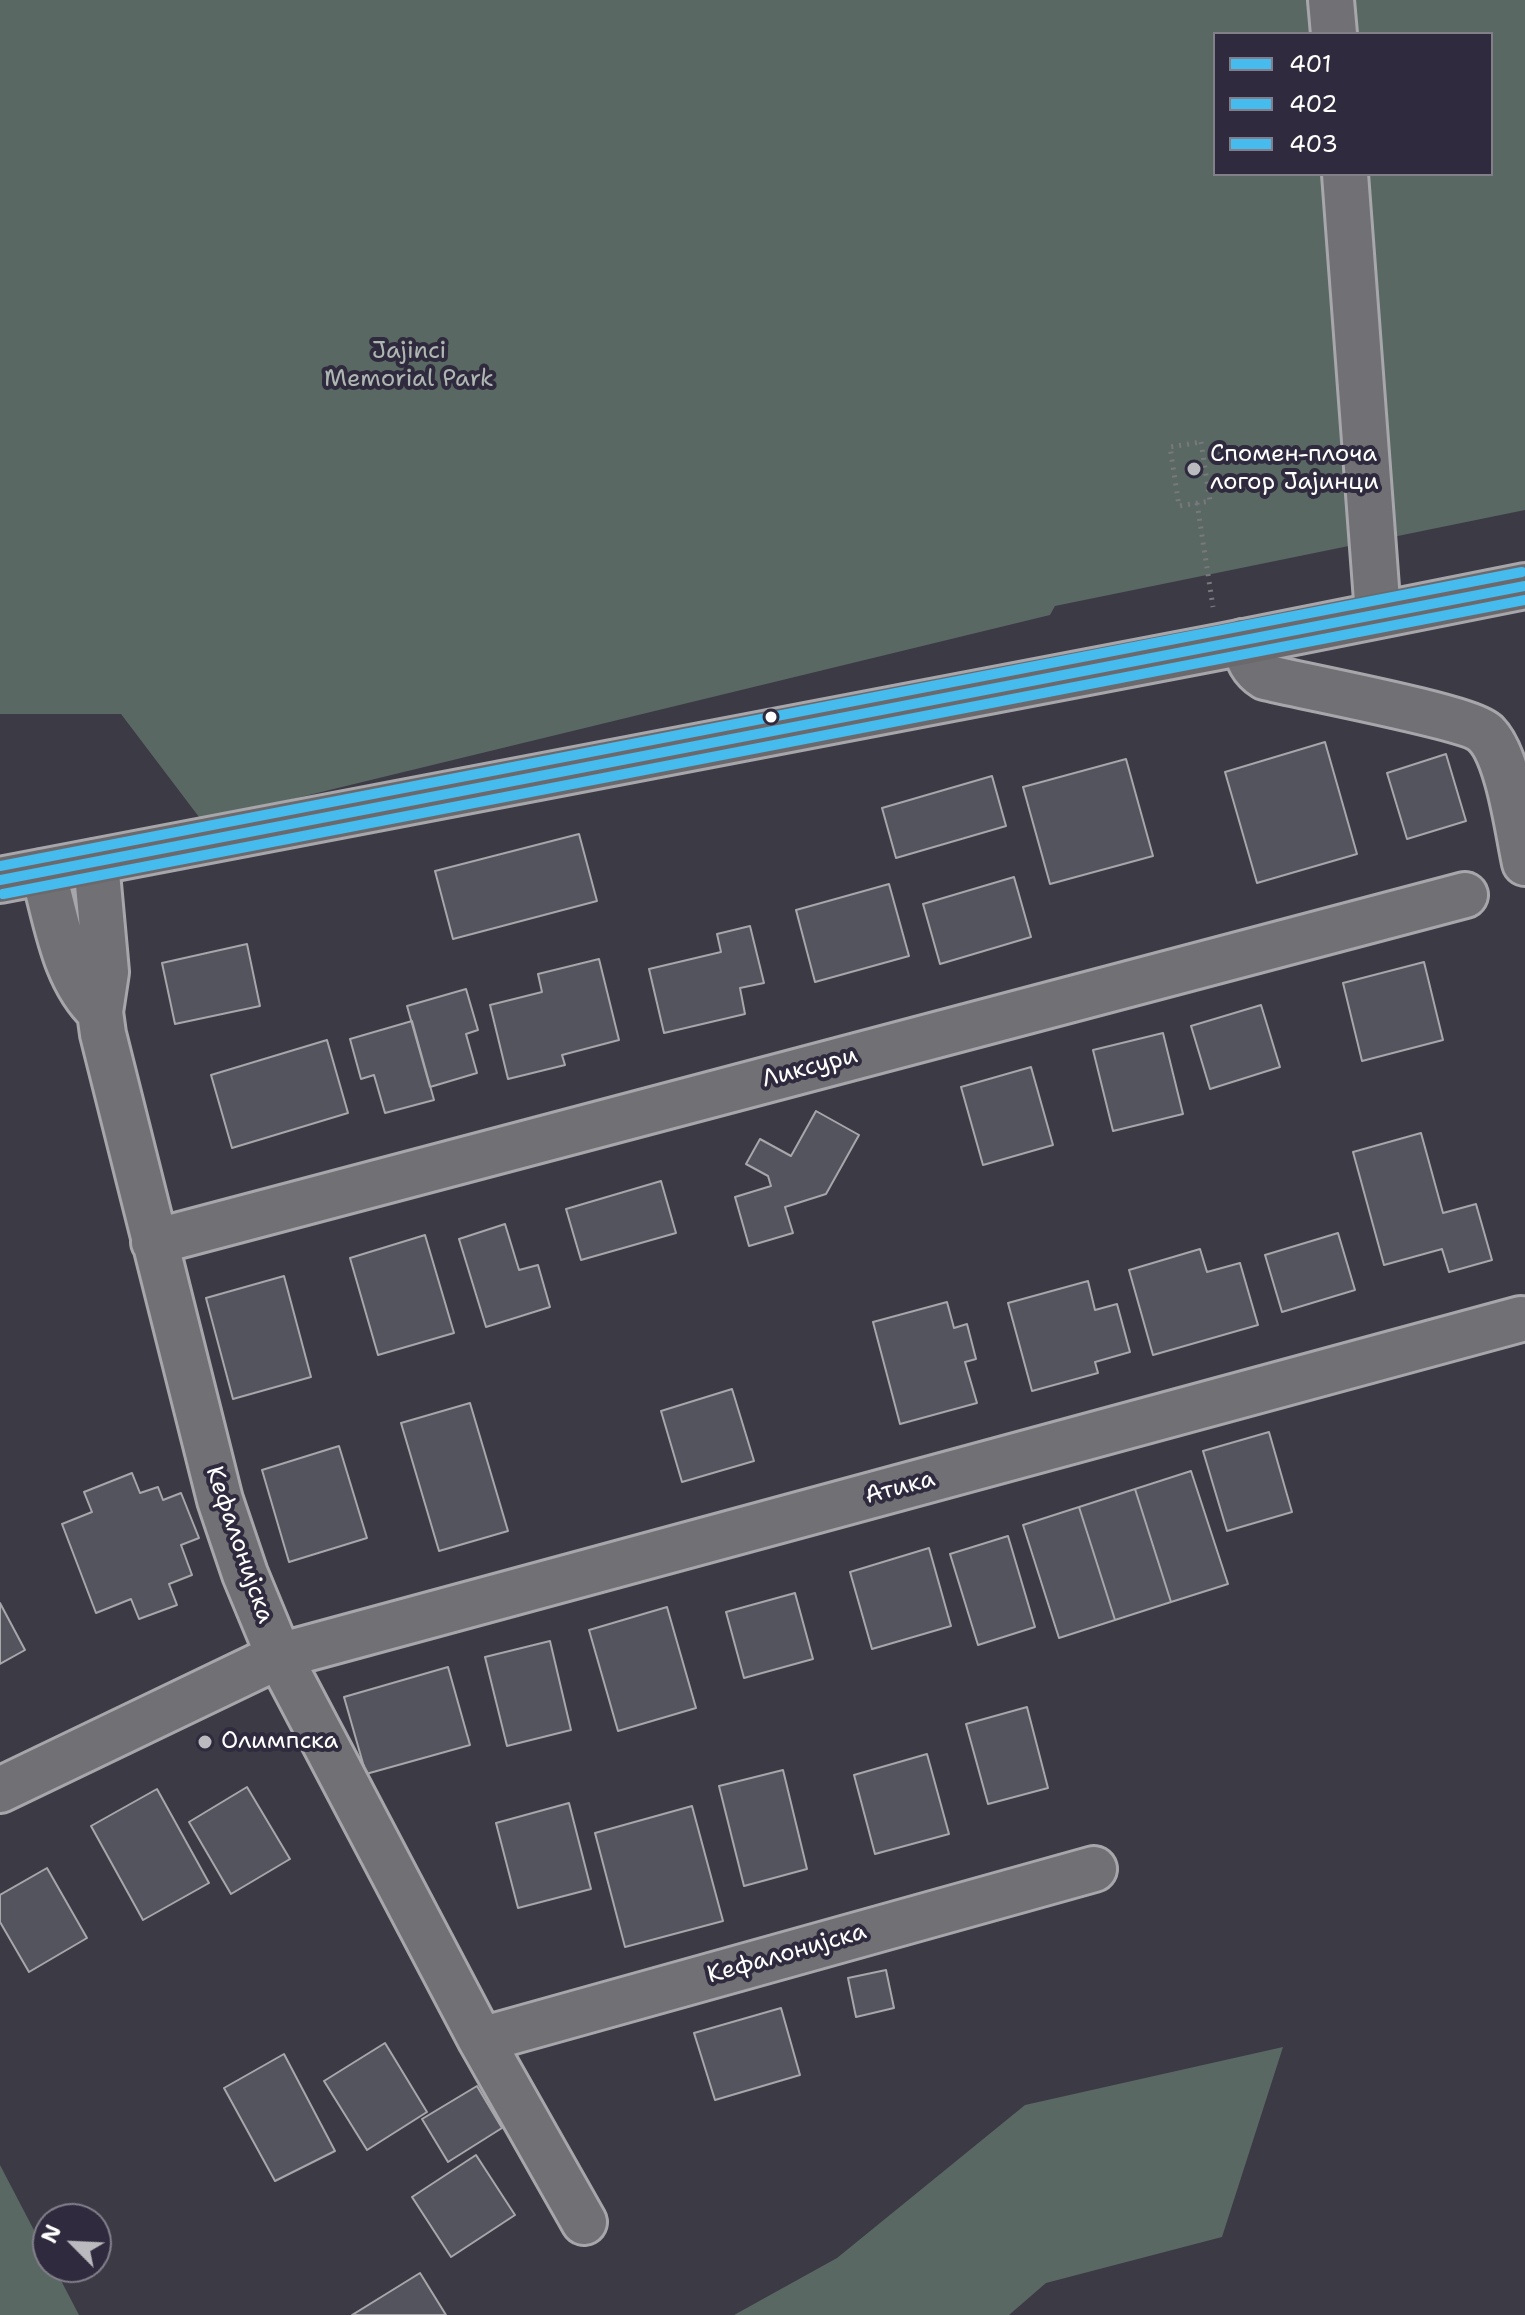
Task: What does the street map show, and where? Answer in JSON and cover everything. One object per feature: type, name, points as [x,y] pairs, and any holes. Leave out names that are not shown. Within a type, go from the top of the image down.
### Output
[{"type":"main road","points":[[0,880],[1525,586]]},
{"type":"street","points":[[1331,0],[1334,32]]},
{"type":"street","points":[[1345,176],[1378,614]]},
{"type":"street","points":[[1231,644],[1265,677],[1442,718],[1483,731],[1502,760],[1525,863]]},
{"type":"street","name":"Кефалонијска","points":[[96,862],[106,972],[100,1012],[103,1034],[220,1500],[245,1574],[279,1656],[481,2040],[584,2222]]},
{"type":"street","name":"Кефалонијска","points":[[43,872],[74,978],[84,997],[100,1012]]},
{"type":"street","name":"Ликсури","points":[[154,1242],[1465,895]]},
{"type":"street","name":"Атика","points":[[279,1656],[1521,1319]]},
{"type":"street","points":[[0,1790],[279,1656]]},
{"type":"street","name":"Кефалонијска","points":[[481,2040],[1094,1869]]},
{"type":"path","points":[[1201,442],[1210,501],[1197,503],[1179,506],[1170,447],[1201,442]]},
{"type":"path","points":[[1197,503],[1231,644]]},
{"type":"green space","name":"Jajinci Memorial Park","points":[[0,0],[1525,0],[1525,510],[1055,606],[1050,615],[202,821],[121,714],[0,714]]},
{"type":"green space","points":[[1283,2047],[1222,2237],[1046,2283],[1009,2315],[734,2315],[837,2258],[1025,2105]]},
{"type":"green space","points":[[0,2165],[32,2226],[32,2283],[62,2283],[79,2315],[0,2315]]},
{"type":"building","points":[[1325,742],[1357,854],[1257,883],[1225,772]]},
{"type":"building","points":[[1446,754],[1466,821],[1407,839],[1387,773]]},
{"type":"building","points":[[1126,759],[1153,856],[1050,884],[1023,787]]},
{"type":"building","points":[[992,776],[1006,826],[896,858],[882,808]]},
{"type":"building","points":[[579,834],[597,901],[453,939],[435,871]]},
{"type":"building","points":[[1014,877],[1031,937],[940,964],[923,904]]},
{"type":"building","points":[[889,884],[909,956],[815,982],[796,910]]},
{"type":"building","points":[[750,926],[764,983],[740,988],[745,1014],[664,1033],[649,969],[721,952],[717,934]]},
{"type":"building","points":[[247,944],[260,1006],[175,1024],[162,963]]},
{"type":"building","points":[[599,959],[619,1040],[562,1055],[565,1065],[508,1079],[490,1005],[542,992],[538,974]]},
{"type":"building","points":[[1424,962],[1443,1040],[1362,1061],[1343,983]]},
{"type":"building","points":[[466,989],[478,1030],[466,1034],[477,1073],[430,1087],[407,1006]]},
{"type":"building","points":[[1261,1005],[1280,1067],[1210,1089],[1191,1026]]},
{"type":"building","points":[[412,1021],[434,1100],[385,1113],[374,1075],[361,1079],[350,1039]]},
{"type":"building","points":[[1163,1033],[1183,1114],[1113,1131],[1093,1050]]},
{"type":"building","points":[[327,1040],[348,1113],[232,1148],[211,1075]]},
{"type":"building","points":[[1031,1067],[1053,1145],[983,1165],[961,1087]]},
{"type":"building","points":[[816,1111],[859,1135],[826,1194],[785,1207],[793,1233],[749,1246],[735,1197],[771,1186],[768,1176],[746,1164],[760,1139],[791,1156]]},
{"type":"building","points":[[1421,1133],[1443,1213],[1476,1204],[1492,1260],[1449,1272],[1442,1249],[1384,1265],[1353,1152]]},
{"type":"building","points":[[661,1181],[676,1233],[581,1260],[566,1209]]},
{"type":"building","points":[[505,1224],[519,1270],[538,1265],[550,1307],[486,1327],[459,1239]]},
{"type":"building","points":[[1338,1233],[1355,1290],[1282,1312],[1265,1255]]},
{"type":"building","points":[[425,1235],[454,1333],[378,1355],[350,1258]]},
{"type":"building","points":[[1200,1249],[1207,1272],[1240,1263],[1258,1325],[1153,1355],[1129,1270]]},
{"type":"building","points":[[284,1276],[311,1377],[233,1399],[206,1298]]},
{"type":"building","points":[[1088,1281],[1095,1310],[1117,1304],[1130,1352],[1095,1362],[1098,1373],[1032,1391],[1008,1303]]},
{"type":"building","points":[[947,1302],[954,1328],[967,1324],[976,1359],[965,1362],[977,1403],[900,1424],[873,1322]]},
{"type":"building","points":[[732,1389],[754,1461],[682,1482],[661,1411]]},
{"type":"building","points":[[470,1403],[508,1531],[439,1551],[401,1423]]},
{"type":"building","points":[[1269,1432],[1292,1512],[1227,1531],[1203,1451]]},
{"type":"building","points":[[339,1446],[367,1538],[289,1562],[262,1470]]},
{"type":"building","points":[[1191,1471],[1228,1584],[1171,1602],[1135,1489]]},
{"type":"building","points":[[132,1473],[140,1493],[158,1487],[163,1500],[181,1493],[199,1538],[181,1545],[192,1575],[169,1584],[177,1605],[139,1619],[131,1599],[96,1613],[62,1524],[92,1512],[84,1492]]},
{"type":"building","points":[[1135,1489],[1171,1602],[1115,1620],[1079,1507]]},
{"type":"building","points":[[1079,1507],[1115,1620],[1059,1638],[1023,1525]]},
{"type":"building","points":[[1008,1536],[1035,1627],[978,1645],[950,1554]]},
{"type":"building","points":[[929,1548],[951,1626],[872,1649],[850,1572]]},
{"type":"building","points":[[795,1593],[813,1659],[744,1678],[726,1612]]},
{"type":"building","points":[[0,1603],[25,1650],[0,1664]]},
{"type":"building","points":[[667,1607],[696,1708],[618,1731],[589,1630]]},
{"type":"building","points":[[550,1641],[571,1730],[507,1746],[485,1657]]},
{"type":"building","points":[[448,1667],[470,1745],[366,1774],[344,1697]]},
{"type":"building","points":[[1027,1707],[1048,1788],[988,1804],[966,1724]]},
{"type":"building","points":[[927,1754],[949,1834],[875,1854],[854,1775]]},
{"type":"building","points":[[783,1770],[807,1869],[744,1886],[719,1786]]},
{"type":"building","points":[[247,1787],[290,1859],[231,1894],[189,1822]]},
{"type":"building","points":[[157,1789],[209,1883],[143,1920],[91,1826]]},
{"type":"building","points":[[569,1803],[591,1889],[518,1908],[496,1823]]},
{"type":"building","points":[[692,1806],[723,1921],[625,1947],[595,1833]]},
{"type":"building","points":[[47,1868],[87,1938],[29,1972],[0,1922],[0,1895]]},
{"type":"building","points":[[886,1970],[894,2008],[856,2017],[848,1978]]},
{"type":"building","points":[[781,2008],[800,2075],[715,2100],[694,2033]]},
{"type":"building","points":[[385,2043],[427,2112],[367,2150],[324,2081]]},
{"type":"building","points":[[284,2054],[335,2151],[275,2181],[224,2088]]},
{"type":"building","points":[[477,2086],[502,2128],[448,2162],[422,2119]]},
{"type":"building","points":[[476,2155],[515,2215],[451,2257],[412,2197]]},
{"type":"building","points":[[420,2273],[446,2315],[352,2315]]},
{"type":"transit line","name":"403","points":[[0,866],[1522,572]]},
{"type":"transit line","name":"401","points":[[0,880],[1525,586]]},
{"type":"transit line","name":"402","points":[[3,894],[1525,600]]},
{"type":"place","name":"Спомен-плоча логор Јајинци","points":[[1194,469]]},
{"type":"place","name":"Олимпска","points":[[205,1742]]}]
